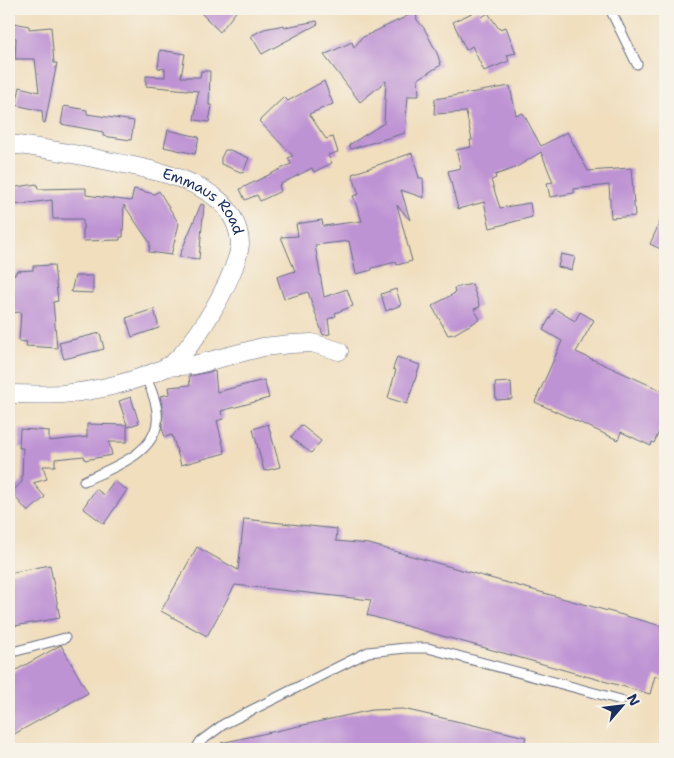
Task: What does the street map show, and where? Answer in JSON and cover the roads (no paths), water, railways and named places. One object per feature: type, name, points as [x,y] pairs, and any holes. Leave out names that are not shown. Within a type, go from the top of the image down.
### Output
[{"type":"street","name":"Emmaus Road","points":[[9,144],[37,147],[149,169],[194,184],[226,209],[234,221],[239,234],[240,245],[231,275],[207,322],[184,352],[166,367]]},
{"type":"street","name":"Emmaus Road","points":[[9,394],[62,394],[112,386],[166,367],[194,365],[263,347],[312,343],[339,351]]},
{"type":"lane","points":[[610,9],[638,64]]},
{"type":"lane","points":[[84,481],[127,460],[142,450],[151,440],[157,425],[158,414],[145,375]]},
{"type":"lane","points":[[9,653],[65,638]]},
{"type":"lane","points":[[196,749],[200,741],[224,724],[368,652],[428,648],[621,700]]}]
